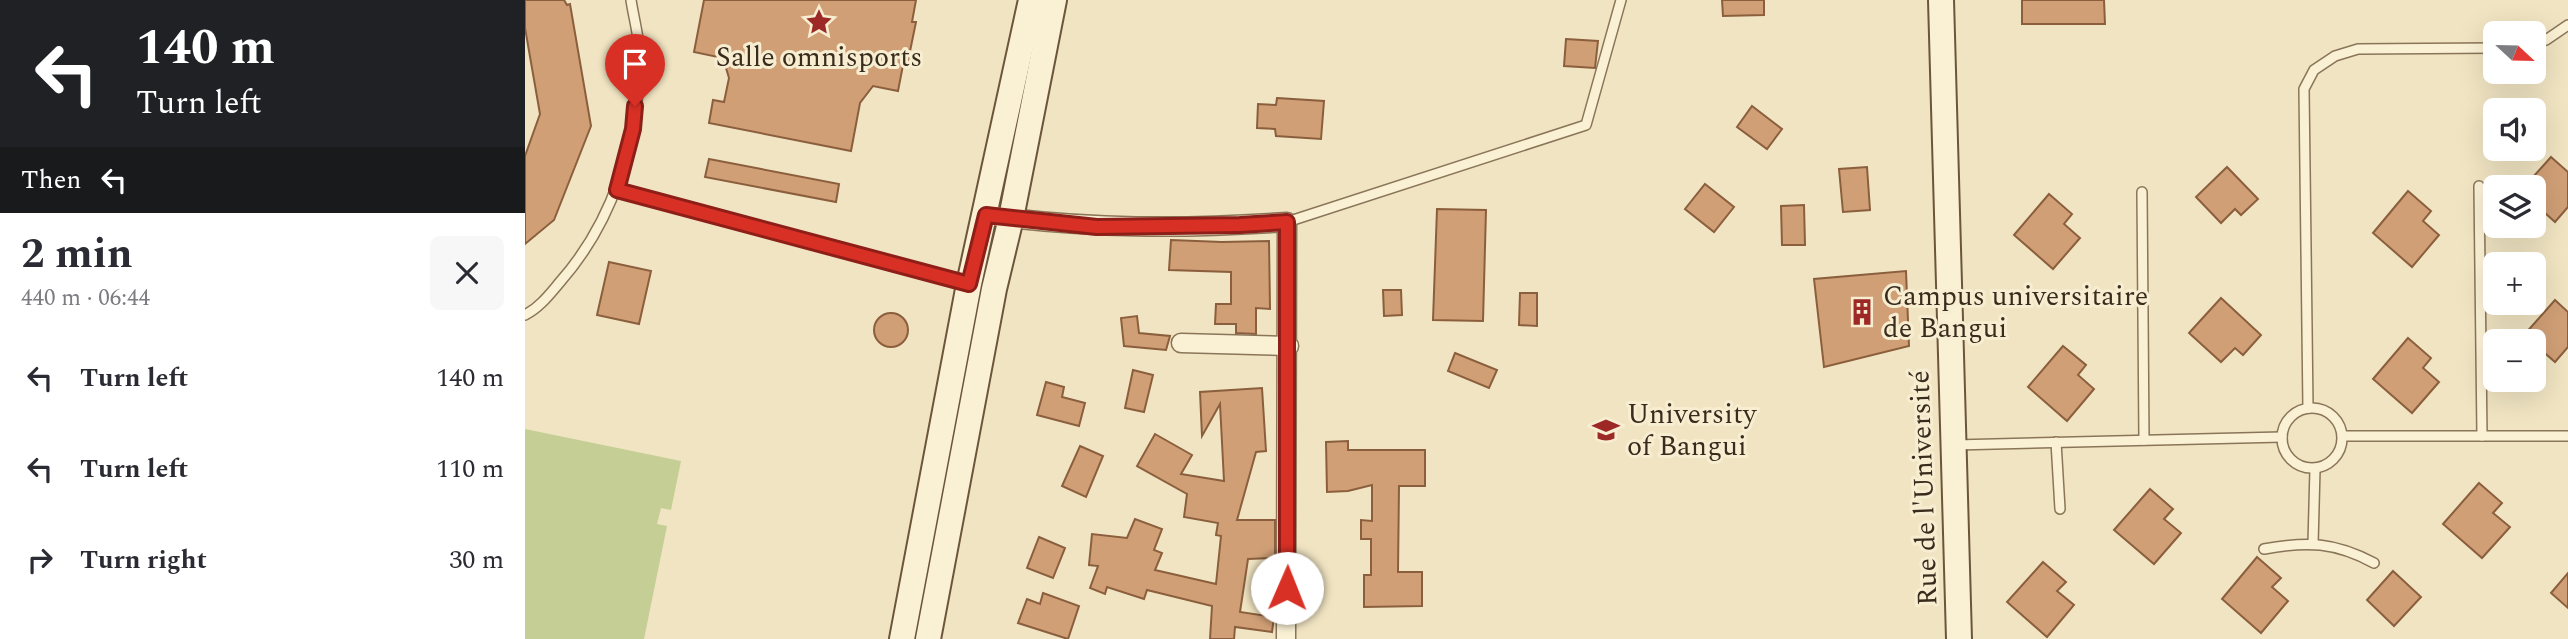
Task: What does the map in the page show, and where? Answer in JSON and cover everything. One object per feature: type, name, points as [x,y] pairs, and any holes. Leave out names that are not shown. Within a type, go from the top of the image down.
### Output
[{"type":"street","points":[[1031,0],[969,284],[903,634],[933,638],[994,289],[1055,0]]},
{"type":"street","name":"Rue de l'Université","points":[[1941,0],[1959,639]]},
{"type":"street","points":[[986,215],[1097,227],[1287,222],[1289,346],[1286,639]]},
{"type":"street","points":[[1181,344],[1289,346]]},
{"type":"lane","points":[[525,315],[537,309],[583,256],[617,190],[633,129],[641,61],[631,0]]},
{"type":"lane","points":[[1287,222],[1585,125],[1621,0]]},
{"type":"lane","points":[[2546,40],[2568,25]]},
{"type":"lane","points":[[2308,408],[2304,89],[2314,70],[2335,56],[2358,49],[2483,48]]},
{"type":"lane","points":[[2479,186],[2482,436]]},
{"type":"lane","points":[[617,190],[969,284]]},
{"type":"lane","points":[[2142,192],[2144,440]]},
{"type":"lane","points":[[2308,408],[2322,409],[2333,415],[2340,424],[2343,436],[2337,456],[2328,465],[2315,469],[2302,467],[2290,460],[2282,437],[2285,425],[2294,414],[2308,408]]},
{"type":"lane","points":[[2343,436],[2568,436]]},
{"type":"lane","points":[[1952,445],[2282,437]]},
{"type":"lane","points":[[2056,442],[2060,509]]},
{"type":"lane","points":[[2313,544],[2315,469]]},
{"type":"lane","points":[[2264,549],[2313,544],[2351,550],[2374,563]]},
{"type":"green space","points":[[525,429],[681,461],[671,510],[661,508],[657,524],[667,526],[644,639],[525,639]]},
{"type":"building","points":[[525,0],[564,0],[567,5],[570,4],[591,126],[554,220],[525,244],[525,156],[540,114],[525,28]]},
{"type":"building","points":[[704,0],[916,0],[912,22],[916,22],[908,61],[904,60],[898,91],[873,86],[860,103],[851,151],[709,123],[713,100],[724,102],[729,78],[723,58],[694,52]]},
{"type":"building","points":[[1722,0],[1764,0],[1764,15],[1723,16]]},
{"type":"building","points":[[2022,0],[2104,0],[2105,24],[2022,24]]},
{"type":"building","points":[[1566,39],[1598,41],[1595,68],[1564,66]]},
{"type":"building","points":[[1277,98],[1324,101],[1321,139],[1276,136],[1275,129],[1257,128],[1258,104],[1276,105]]},
{"type":"building","points":[[1752,106],[1782,129],[1767,149],[1737,127]]},
{"type":"building","points":[[2551,157],[2568,172],[2568,207],[2555,222],[2546,214],[2546,175],[2535,175]]},
{"type":"building","points":[[709,159],[839,184],[836,202],[705,177]]},
{"type":"building","points":[[1867,167],[1870,210],[1843,212],[1839,169]]},
{"type":"building","points":[[2227,167],[2258,199],[2241,215],[2235,209],[2221,223],[2196,197]]},
{"type":"building","points":[[1705,184],[1734,207],[1714,232],[1685,209]]},
{"type":"building","points":[[2408,191],[2431,211],[2423,221],[2439,235],[2412,267],[2373,233]]},
{"type":"building","points":[[2049,194],[2072,214],[2064,224],[2080,238],[2053,269],[2014,235]]},
{"type":"building","points":[[1804,205],[1805,245],[1782,245],[1781,206]]},
{"type":"building","points":[[1437,209],[1486,210],[1483,321],[1433,320]]},
{"type":"building","points":[[1171,240],[1269,241],[1270,309],[1256,308],[1256,334],[1236,333],[1236,324],[1215,324],[1216,304],[1231,304],[1231,272],[1169,270]]},
{"type":"building","points":[[609,262],[651,271],[639,324],[597,315]]},
{"type":"building","name":"Campus universitaire de Bangui","points":[[1906,271],[1909,346],[1824,367],[1814,279]]},
{"type":"building","points":[[1383,290],[1401,290],[1402,315],[1384,316]]},
{"type":"building","points":[[1520,293],[1537,293],[1537,326],[1519,325]]},
{"type":"building","points":[[2221,298],[2261,335],[2243,355],[2235,348],[2221,362],[2189,333]]},
{"type":"building","points":[[2555,300],[2568,312],[2568,347],[2555,362],[2546,354],[2546,329],[2529,329],[2542,315],[2546,315],[2546,310]]},
{"type":"building","points":[[891,313],[903,318],[908,330],[903,342],[891,347],[879,342],[874,330],[879,318]]},
{"type":"building","points":[[1137,316],[1139,333],[1170,336],[1166,350],[1124,346],[1121,318]]},
{"type":"building","points":[[2408,338],[2431,358],[2423,368],[2439,382],[2412,413],[2373,379]]},
{"type":"building","points":[[2063,346],[2086,365],[2078,375],[2094,389],[2067,421],[2028,387]]},
{"type":"building","points":[[1455,353],[1497,370],[1489,388],[1448,371]]},
{"type":"building","points":[[1133,370],[1153,375],[1144,412],[1125,408]]},
{"type":"building","points":[[1046,382],[1064,387],[1062,397],[1085,403],[1079,426],[1037,415]]},
{"type":"building","points":[[1262,388],[1266,451],[1256,452],[1237,520],[1275,520],[1275,558],[1248,559],[1240,612],[1274,617],[1272,632],[1235,627],[1234,639],[1210,639],[1212,606],[1147,590],[1144,599],[1107,587],[1105,594],[1090,588],[1098,566],[1089,565],[1092,534],[1127,538],[1135,519],[1162,529],[1154,550],[1162,553],[1155,570],[1216,584],[1221,536],[1216,535],[1218,523],[1184,517],[1187,494],[1137,466],[1155,434],[1192,455],[1181,474],[1224,481],[1220,404],[1202,436],[1200,392]]},
{"type":"building","points":[[1348,441],[1348,450],[1425,450],[1425,486],[1399,486],[1398,572],[1422,572],[1422,606],[1364,607],[1364,575],[1371,575],[1371,539],[1361,539],[1361,520],[1372,521],[1372,485],[1348,491],[1327,492],[1326,442]]},
{"type":"building","points":[[1080,446],[1103,456],[1086,497],[1062,486]]},
{"type":"building","points":[[2479,483],[2502,503],[2493,513],[2510,527],[2482,558],[2443,524]]},
{"type":"building","points":[[2150,489],[2173,509],[2164,519],[2181,533],[2154,564],[2114,530]]},
{"type":"building","points":[[1039,537],[1065,548],[1053,578],[1027,568]]},
{"type":"building","points":[[2257,557],[2281,578],[2272,587],[2288,601],[2261,633],[2222,599]]},
{"type":"building","points":[[2043,562],[2066,582],[2057,591],[2074,605],[2047,637],[2007,602]]},
{"type":"building","points":[[2393,571],[2421,597],[2394,626],[2367,600]]},
{"type":"building","points":[[2568,573],[2568,608],[2551,593]]},
{"type":"building","points":[[1043,593],[1079,606],[1068,639],[1018,623],[1027,599],[1040,604]]},
{"type":"place","name":"Salle omnisports","points":[[819,22]]},
{"type":"place","name":"Campus universitaire de Bangui","points":[[1862,312]]},
{"type":"place","name":"University of Bangui","points":[[1606,430]]},
{"type":"route","points":[[635,106],[633,129],[617,190],[969,284],[986,215],[1097,227],[1287,222],[1287,588]]}]
